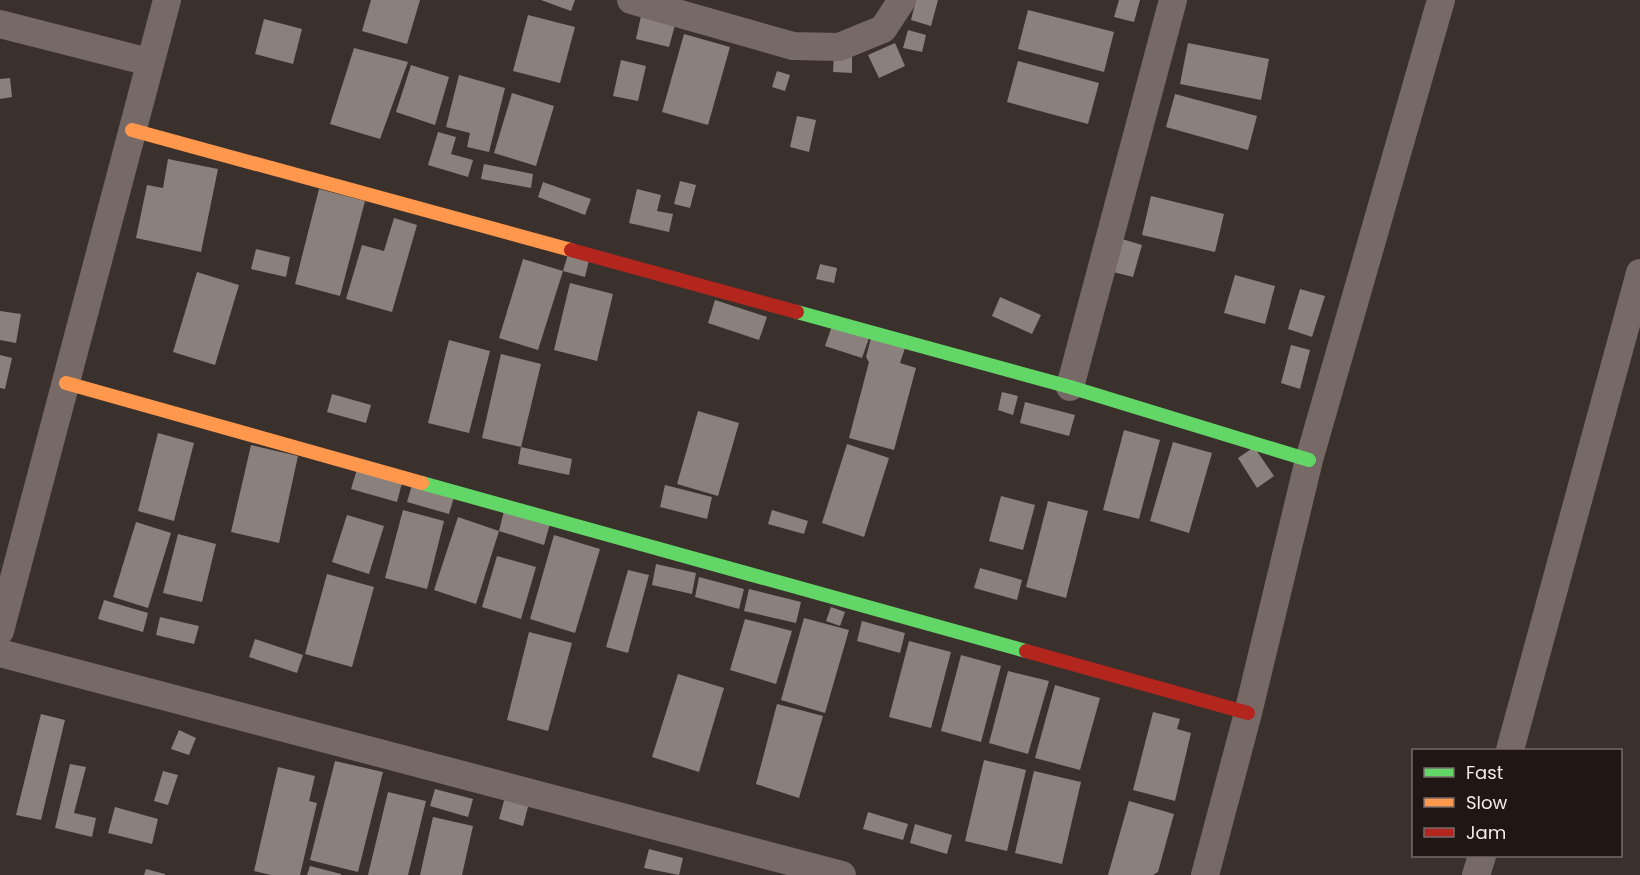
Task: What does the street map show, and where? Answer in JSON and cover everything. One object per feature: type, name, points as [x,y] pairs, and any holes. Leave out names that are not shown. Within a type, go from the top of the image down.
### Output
[{"type":"street","points":[[0,631],[167,0]]},
{"type":"street","points":[[632,0],[793,46],[839,47],[883,29],[902,0]]},
{"type":"street","points":[[1070,387],[1173,0]]},
{"type":"street","points":[[1205,875],[1248,713],[1309,460],[1441,0]]},
{"type":"street","points":[[0,24],[149,62]]},
{"type":"street","points":[[132,130],[1070,387],[1309,460]]},
{"type":"street","points":[[1510,749],[1640,273]]},
{"type":"street","points":[[66,383],[1248,713]]},
{"type":"street","points":[[0,653],[842,875]]},
{"type":"street","points":[[1476,875],[1481,857]]},
{"type":"building","points":[[371,0],[420,0],[407,44],[362,31]]},
{"type":"building","points":[[541,0],[575,0],[571,11]]},
{"type":"building","points":[[916,0],[938,0],[931,26],[911,20]]},
{"type":"building","points":[[1119,0],[1140,0],[1134,22],[1114,17]]},
{"type":"building","points":[[1028,10],[1114,32],[1104,72],[1018,49]]},
{"type":"building","points":[[528,15],[575,27],[560,83],[513,71]]},
{"type":"building","points":[[641,16],[675,25],[669,47],[636,39]]},
{"type":"building","points":[[264,19],[302,29],[293,64],[255,54]]},
{"type":"building","points":[[908,30],[926,35],[922,52],[903,48]]},
{"type":"building","points":[[684,34],[730,47],[708,125],[662,112]]},
{"type":"building","points":[[895,43],[905,66],[879,78],[868,55]]},
{"type":"building","points":[[1188,43],[1269,59],[1261,100],[1180,84]]},
{"type":"building","points":[[354,48],[408,62],[380,139],[330,124]]},
{"type":"building","points":[[834,53],[852,54],[852,73],[833,72]]},
{"type":"building","points":[[621,60],[646,66],[638,101],[613,96]]},
{"type":"building","points":[[1018,61],[1099,83],[1088,124],[1007,102]]},
{"type":"building","points":[[411,65],[449,77],[435,125],[396,112]]},
{"type":"building","points":[[777,71],[790,75],[785,91],[772,87]]},
{"type":"building","points":[[459,75],[505,88],[489,152],[467,147],[470,133],[446,127]]},
{"type":"building","points":[[10,78],[12,97],[0,99],[0,79]]},
{"type":"building","points":[[512,93],[554,106],[536,166],[494,153]]},
{"type":"building","points":[[1175,94],[1257,116],[1248,150],[1166,127]]},
{"type":"building","points":[[797,116],[816,120],[809,152],[790,147]]},
{"type":"building","points":[[438,132],[456,137],[451,154],[473,160],[468,177],[428,165]]},
{"type":"building","points":[[168,159],[218,169],[201,252],[136,238],[147,185],[163,188]]},
{"type":"building","points":[[484,164],[533,174],[531,188],[481,179]]},
{"type":"building","points":[[680,181],[696,185],[690,208],[674,204]]},
{"type":"building","points":[[543,182],[591,199],[585,215],[538,197]]},
{"type":"building","points":[[319,189],[365,201],[340,296],[295,284]]},
{"type":"building","points":[[637,189],[661,195],[657,211],[673,214],[669,232],[629,223]]},
{"type":"building","points":[[1151,196],[1224,214],[1215,252],[1142,235]]},
{"type":"building","points":[[394,218],[417,225],[392,312],[346,299],[362,245],[384,251]]},
{"type":"building","points":[[1122,239],[1142,245],[1133,277],[1113,272]]},
{"type":"building","points":[[256,249],[290,257],[286,277],[251,269]]},
{"type":"building","points":[[568,254],[589,260],[585,277],[563,271]]},
{"type":"building","points":[[523,259],[563,271],[538,350],[499,338]]},
{"type":"building","points":[[820,264],[837,268],[834,283],[816,279]]},
{"type":"building","points":[[197,272],[239,285],[215,365],[173,352]]},
{"type":"building","points":[[1235,275],[1275,286],[1265,324],[1224,313]]},
{"type":"building","points":[[570,283],[613,294],[597,361],[554,350]]},
{"type":"building","points":[[1300,289],[1325,296],[1312,337],[1288,329]]},
{"type":"building","points":[[1000,297],[1041,315],[1032,334],[992,316]]},
{"type":"building","points":[[715,300],[767,317],[759,340],[708,323]]},
{"type":"building","points":[[0,311],[21,314],[16,343],[0,340]]},
{"type":"building","points":[[832,326],[869,338],[862,358],[825,346]]},
{"type":"building","points":[[871,338],[905,348],[900,363],[916,368],[894,450],[849,438],[869,362],[866,357]]},
{"type":"building","points":[[449,340],[490,351],[469,433],[428,423]]},
{"type":"building","points":[[1291,345],[1310,350],[1300,389],[1281,383]]},
{"type":"building","points":[[501,354],[541,364],[521,447],[482,438]]},
{"type":"building","points":[[0,355],[12,358],[5,389],[0,388]]},
{"type":"building","points":[[1002,392],[1018,396],[1013,415],[998,410]]},
{"type":"building","points":[[332,394],[371,405],[366,423],[327,412]]},
{"type":"building","points":[[1025,402],[1075,415],[1069,436],[1020,423]]},
{"type":"building","points":[[698,411],[739,423],[718,496],[677,484]]},
{"type":"building","points":[[1124,430],[1160,440],[1139,519],[1103,510]]},
{"type":"building","points":[[158,433],[194,443],[174,521],[138,511]]},
{"type":"building","points":[[1173,442],[1212,453],[1189,533],[1150,521]]},
{"type":"building","points":[[847,444],[889,458],[864,537],[822,523]]},
{"type":"building","points":[[251,445],[298,456],[279,543],[231,532]]},
{"type":"building","points":[[521,447],[572,459],[569,475],[518,464]]},
{"type":"building","points":[[1254,447],[1274,476],[1257,488],[1238,458]]},
{"type":"building","points":[[358,466],[403,479],[397,502],[351,489]]},
{"type":"building","points":[[412,485],[454,497],[449,514],[407,502]]},
{"type":"building","points":[[665,485],[712,497],[707,519],[660,507]]},
{"type":"building","points":[[1001,496],[1035,505],[1023,550],[989,541]]},
{"type":"building","points":[[1048,501],[1088,511],[1066,598],[1026,587]]},
{"type":"building","points":[[505,507],[551,520],[544,545],[499,531]]},
{"type":"building","points":[[403,510],[444,521],[427,589],[385,578]]},
{"type":"building","points":[[772,510],[808,521],[804,534],[768,524]]},
{"type":"building","points":[[347,515],[384,526],[369,574],[332,562]]},
{"type":"building","points":[[458,517],[499,531],[476,604],[434,590]]},
{"type":"building","points":[[136,522],[171,533],[148,608],[113,597]]},
{"type":"building","points":[[178,534],[216,544],[202,602],[163,593]]},
{"type":"building","points":[[554,535],[600,549],[575,633],[530,619]]},
{"type":"building","points":[[497,556],[536,567],[521,619],[482,607]]},
{"type":"building","points":[[656,564],[696,573],[692,594],[652,585]]},
{"type":"building","points":[[980,568],[1022,580],[1017,600],[974,588]]},
{"type":"building","points":[[628,570],[649,575],[628,653],[606,647]]},
{"type":"building","points":[[327,574],[374,587],[352,667],[305,654]]},
{"type":"building","points":[[699,577],[744,589],[739,609],[695,597]]},
{"type":"building","points":[[749,589],[801,602],[796,623],[744,611]]},
{"type":"building","points":[[104,600],[148,613],[143,632],[98,619]]},
{"type":"building","points":[[831,607],[845,612],[840,626],[826,621]]},
{"type":"building","points":[[160,617],[199,626],[194,644],[156,635]]},
{"type":"building","points":[[804,618],[849,630],[825,713],[781,700]]},
{"type":"building","points":[[745,619],[792,631],[776,684],[730,670]]},
{"type":"building","points":[[862,621],[905,633],[900,653],[857,641]]},
{"type":"building","points":[[529,632],[572,643],[548,731],[507,720]]},
{"type":"building","points":[[255,639],[303,655],[297,673],[249,657]]},
{"type":"building","points":[[909,641],[951,652],[931,728],[889,717]]},
{"type":"building","points":[[961,655],[1001,666],[981,742],[941,731]]},
{"type":"building","points":[[1008,671],[1049,681],[1028,754],[989,743]]},
{"type":"building","points":[[678,674],[724,688],[699,772],[652,757]]},
{"type":"building","points":[[1055,685],[1100,698],[1080,770],[1035,758]]},
{"type":"building","points":[[777,704],[823,716],[799,798],[756,784]]},
{"type":"building","points":[[1153,712],[1180,719],[1177,729],[1191,733],[1175,801],[1133,790]]},
{"type":"building","points":[[41,714],[65,720],[41,820],[16,815]]},
{"type":"building","points":[[179,730],[196,738],[189,755],[171,749]]},
{"type":"building","points":[[984,760],[1026,770],[1007,851],[965,841]]},
{"type":"building","points":[[335,761],[383,772],[358,872],[310,860]]},
{"type":"building","points":[[70,764],[86,767],[74,813],[96,818],[92,837],[55,828]]},
{"type":"building","points":[[278,767],[315,776],[309,801],[317,803],[300,875],[271,875],[254,871]]},
{"type":"building","points":[[163,771],[178,775],[168,805],[154,801]]},
{"type":"building","points":[[1034,771],[1081,782],[1062,864],[1015,853]]},
{"type":"building","points":[[435,789],[473,799],[468,817],[430,806]]},
{"type":"building","points":[[388,792],[426,801],[408,875],[368,875]]},
{"type":"building","points":[[505,797],[529,803],[523,826],[499,819]]},
{"type":"building","points":[[1129,801],[1174,814],[1158,872],[1153,875],[1108,875]]},
{"type":"building","points":[[115,807],[158,819],[152,844],[108,833]]},
{"type":"building","points":[[868,812],[908,824],[903,840],[863,829]]},
{"type":"building","points":[[433,817],[473,826],[462,875],[420,875]]},
{"type":"building","points":[[915,824],[952,835],[947,854],[910,843]]},
{"type":"building","points":[[649,849],[683,858],[679,875],[644,868]]},
{"type":"building","points":[[310,866],[341,874],[341,875],[307,875]]},
{"type":"building","points":[[146,869],[165,874],[165,875],[144,875]]},
{"type":"traffic: fast","points":[[797,312],[1070,387],[1309,460]]},
{"type":"traffic: fast","points":[[422,483],[1026,651]]},
{"type":"traffic: slow","points":[[132,130],[571,250]]},
{"type":"traffic: slow","points":[[66,383],[422,483]]},
{"type":"traffic: jam","points":[[571,250],[797,312]]},
{"type":"traffic: jam","points":[[1026,651],[1248,713]]}]
